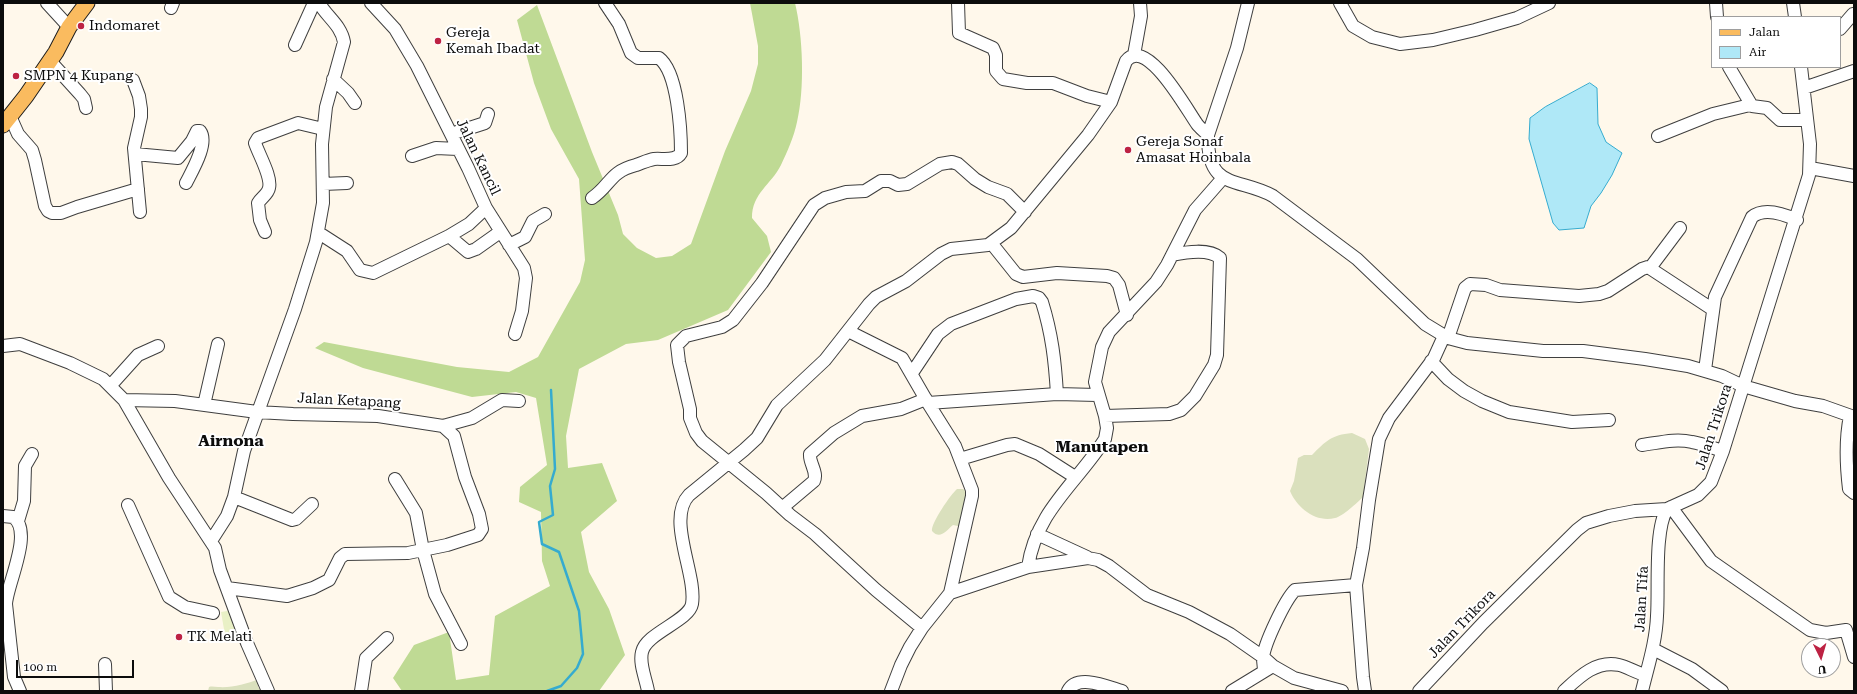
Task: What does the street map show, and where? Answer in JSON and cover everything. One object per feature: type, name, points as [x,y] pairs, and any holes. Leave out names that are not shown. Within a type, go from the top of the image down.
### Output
[{"type":"main road","points":[[6,120],[26,96],[50,61],[69,27],[87,3]]},
{"type":"street","points":[[47,3],[69,27]]},
{"type":"street","points":[[295,45],[314,3]]},
{"type":"street","points":[[211,541],[225,520],[234,497],[244,451],[295,309],[318,232],[323,203],[321,171],[323,129],[326,107],[344,42],[336,24],[319,3]]},
{"type":"street","name":"Jalan Kancil","points":[[371,3],[395,29],[410,58],[417,66],[486,208],[524,268],[526,278],[520,322],[515,334]]},
{"type":"street","points":[[592,198],[598,194],[615,174],[621,170],[650,160],[676,158],[681,153],[681,128],[678,103],[665,65],[659,58],[638,58],[631,53],[619,24],[605,3]]},
{"type":"street","points":[[958,3],[959,33],[993,48],[996,55],[996,71],[1003,79],[1022,82],[1052,83],[1087,96],[1111,102]]},
{"type":"street","points":[[1134,55],[1141,16],[1140,3]]},
{"type":"street","points":[[1248,3],[1237,48],[1208,135],[1210,158],[1215,168],[1223,178],[1273,196],[1357,259],[1424,324],[1446,337],[1467,343],[1543,351],[1583,351],[1646,359],[1705,370],[1743,386],[1795,401],[1823,406],[1852,416],[1846,438],[1846,460],[1849,489],[1854,493]]},
{"type":"street","points":[[1340,3],[1353,26],[1372,37],[1400,44],[1433,40],[1475,30],[1517,18],[1549,3]]},
{"type":"street","points":[[1716,3],[1717,16]]},
{"type":"street","points":[[1793,3],[1795,16]]},
{"type":"street","points":[[1841,28],[1853,14]]},
{"type":"street","points":[[648,691],[642,660],[642,650],[655,636],[688,612],[692,605],[691,584],[682,538],[680,514],[682,504],[689,494],[757,438],[777,405],[825,360],[872,300],[901,284],[940,254],[951,249],[980,248],[992,244],[1011,228],[1088,135],[1111,102],[1126,61],[1134,55],[1142,55],[1159,70],[1198,126],[1208,135]]},
{"type":"street","points":[[50,61],[84,99],[86,108]]},
{"type":"street","points":[[1730,68],[1750,105]]},
{"type":"street","name":"Jalan Trikora","points":[[1419,691],[1483,623],[1576,530],[1586,523],[1609,516],[1635,511],[1669,508],[1698,495],[1710,484],[1723,451],[1797,220],[1810,168],[1807,120],[1801,68]]},
{"type":"street","points":[[1804,88],[1854,71]]},
{"type":"street","points":[[333,79],[348,93],[355,103]]},
{"type":"street","points":[[133,80],[139,96],[141,109],[141,117],[135,141],[140,212]]},
{"type":"street","points":[[1658,136],[1713,114],[1750,105],[1753,107],[1767,108],[1780,120],[1807,120]]},
{"type":"street","points":[[451,134],[485,123],[488,114]]},
{"type":"street","points":[[6,120],[32,150],[45,206],[48,211],[52,213],[60,213],[84,204],[138,189]]},
{"type":"street","points":[[265,232],[260,220],[258,203],[269,188],[269,180],[255,143],[258,138],[298,123],[323,129]]},
{"type":"street","points":[[135,154],[178,158],[192,141],[197,131],[200,131],[203,135],[202,147],[186,183]]},
{"type":"street","points":[[412,156],[436,148],[458,149]]},
{"type":"street","points":[[922,628],[876,590],[815,534],[702,441],[696,433],[690,418],[690,409],[679,362],[677,345],[686,336],[722,327],[734,320],[817,203],[825,198],[846,192],[865,191],[881,181],[890,181],[898,185],[907,184],[940,164],[952,162],[958,164],[975,179],[988,187],[1007,194],[1025,212]]},
{"type":"street","points":[[1810,168],[1854,176]]},
{"type":"street","points":[[1028,567],[1032,548],[1044,519],[1055,502],[1106,439],[1107,428],[1105,416],[1097,395],[1095,382],[1102,347],[1110,332],[1156,282],[1172,255],[1195,210],[1223,178]]},
{"type":"street","points":[[323,184],[347,183]]},
{"type":"street","points":[[318,232],[347,251],[360,270],[372,273],[465,227],[486,208]]},
{"type":"street","points":[[1705,370],[1712,309],[1719,287],[1754,216],[1774,213],[1784,214],[1797,220]]},
{"type":"street","points":[[509,245],[525,237],[533,221],[544,214]]},
{"type":"street","points":[[1650,268],[1680,228]]},
{"type":"street","points":[[449,236],[468,252],[476,249],[500,232]]},
{"type":"street","points":[[992,244],[1016,274],[1023,277],[1057,273],[1101,275],[1114,278],[1119,285],[1127,315]]},
{"type":"street","points":[[1105,416],[1159,415],[1177,412],[1190,403],[1214,365],[1217,355],[1218,341],[1220,258],[1212,253],[1202,252],[1172,255]]},
{"type":"street","points":[[1366,691],[1363,677],[1356,585],[1363,548],[1372,477],[1382,431],[1388,418],[1434,358],[1446,337],[1465,288],[1470,284],[1486,285],[1500,290],[1579,296],[1599,294],[1608,291],[1642,269],[1650,268],[1682,291],[1712,309]]},
{"type":"street","points":[[912,373],[923,359],[938,334],[946,328],[1004,303],[1033,296],[1039,298],[1042,302],[1049,325],[1054,352],[1057,394]]},
{"type":"street","points":[[848,331],[898,354],[906,362],[927,401],[950,438],[971,485],[972,496],[950,593],[922,628],[901,665],[891,691]]},
{"type":"street","points":[[3,346],[16,343],[31,347],[96,375],[111,385],[124,400],[169,478],[215,548],[220,570],[247,643],[268,691]]},
{"type":"street","points":[[204,405],[218,344]]},
{"type":"street","points":[[111,385],[138,355],[158,346]]},
{"type":"street","points":[[1431,361],[1448,379],[1464,391],[1482,401],[1509,412],[1572,422],[1609,420]]},
{"type":"street","points":[[782,508],[814,482],[816,477],[809,457],[810,454],[834,434],[862,416],[901,409],[927,401],[1057,394],[1097,395]]},
{"type":"street","name":"Jalan Ketapang","points":[[124,400],[175,401],[257,412],[378,416],[442,426]]},
{"type":"street","points":[[442,426],[472,418],[502,400],[519,401]]},
{"type":"street","points":[[227,588],[287,596],[313,588],[329,580],[340,558],[345,554],[400,553],[423,550],[478,535],[482,529],[479,514],[465,477],[454,436],[442,426]]},
{"type":"street","points":[[1642,445],[1673,440],[1693,442],[1723,451]]},
{"type":"street","points":[[960,459],[1007,445],[1016,444],[1039,454],[1075,477]]},
{"type":"street","points":[[18,521],[24,500],[25,466],[32,454]]},
{"type":"street","points":[[395,479],[416,513],[423,550],[436,594],[461,644]]},
{"type":"street","points":[[234,497],[292,520],[312,504]]},
{"type":"street","points":[[128,505],[170,597],[185,607],[213,613]]},
{"type":"street","points":[[1669,508],[1711,561],[1810,630],[1826,633],[1846,630],[1854,657]]},
{"type":"street","name":"Jalan Tifa","points":[[1642,691],[1653,649],[1658,616],[1659,562],[1663,516],[1669,508]]},
{"type":"street","points":[[3,516],[13,516],[18,521],[20,527],[20,554],[7,593],[6,604],[14,677],[20,691]]},
{"type":"street","points":[[1044,519],[1060,561]]},
{"type":"street","points":[[1037,534],[1088,558],[1098,560],[1109,566],[1147,596],[1189,612],[1242,642],[1263,657],[1269,669],[1294,678],[1342,691]]},
{"type":"street","points":[[950,593],[1028,567],[1088,558]]},
{"type":"street","points":[[1263,657],[1276,621],[1295,590],[1356,585]]},
{"type":"street","points":[[361,691],[366,658],[387,638]]},
{"type":"street","points":[[1653,649],[1692,669],[1722,691]]},
{"type":"street","points":[[105,664],[106,691]]},
{"type":"street","points":[[1564,691],[1584,673],[1598,666],[1619,665],[1646,675]]},
{"type":"street","points":[[1232,691],[1269,669]]},
{"type":"street","points":[[1068,691],[1071,686],[1081,682],[1122,691]]},
{"type":"green space","points":[[750,3],[795,3],[800,31],[802,79],[800,109],[797,122],[781,165],[755,202],[753,209],[752,218],[767,236],[771,252],[728,310],[658,340],[626,344],[579,369],[566,436],[568,468],[602,463],[617,501],[581,532],[589,572],[609,609],[625,655],[599,691],[402,691],[393,678],[414,645],[449,632],[456,680],[489,675],[495,616],[550,586],[542,561],[541,512],[519,502],[520,487],[547,465],[536,398],[516,392],[472,397],[363,368],[315,348],[324,342],[457,367],[509,372],[538,357],[580,282],[585,260],[579,179],[551,129],[534,83],[517,20],[537,5],[592,152],[618,215],[623,234],[637,248],[656,258],[672,256],[691,244],[725,151],[751,91],[758,64],[758,46]]},
{"type":"green space","points":[[1352,433],[1365,439],[1369,449],[1363,497],[1342,515],[1335,518],[1321,518],[1308,513],[1297,503],[1290,491],[1294,481],[1298,458],[1304,455],[1312,455],[1325,442],[1334,437]]},
{"type":"green space","points":[[957,489],[963,489],[968,493],[963,527],[953,525],[943,534],[935,534],[932,531],[935,522],[946,502]]},
{"type":"green space","points":[[233,610],[237,632],[225,635],[221,612]]},
{"type":"green space","points":[[259,679],[258,687],[261,691],[208,691],[209,687],[234,686]]},
{"type":"water","points":[[1590,83],[1597,88],[1598,124],[1606,142],[1622,153],[1612,175],[1591,206],[1584,228],[1559,230],[1553,223],[1529,139],[1530,118],[1545,107]]},
{"type":"waterway","points":[[547,691],[561,686],[577,668],[583,654],[579,611],[559,552],[542,544],[539,522],[553,515],[550,486],[555,469],[551,390]]},
{"type":"place","name":"Indomaret","points":[[81,26]]},
{"type":"place","name":"Gereja Kemah Ibadat","points":[[438,41]]},
{"type":"place","name":"SMPN 4 Kupang","points":[[16,76]]},
{"type":"place","name":"Gereja Sonaf Amasat Hoinbala","points":[[1128,150]]},
{"type":"place","name":"TK Melati","points":[[179,637]]},
{"type":"district","name":"Airnona","points":[[231,441]]},
{"type":"district","name":"Manutapen","points":[[1102,447]]}]
